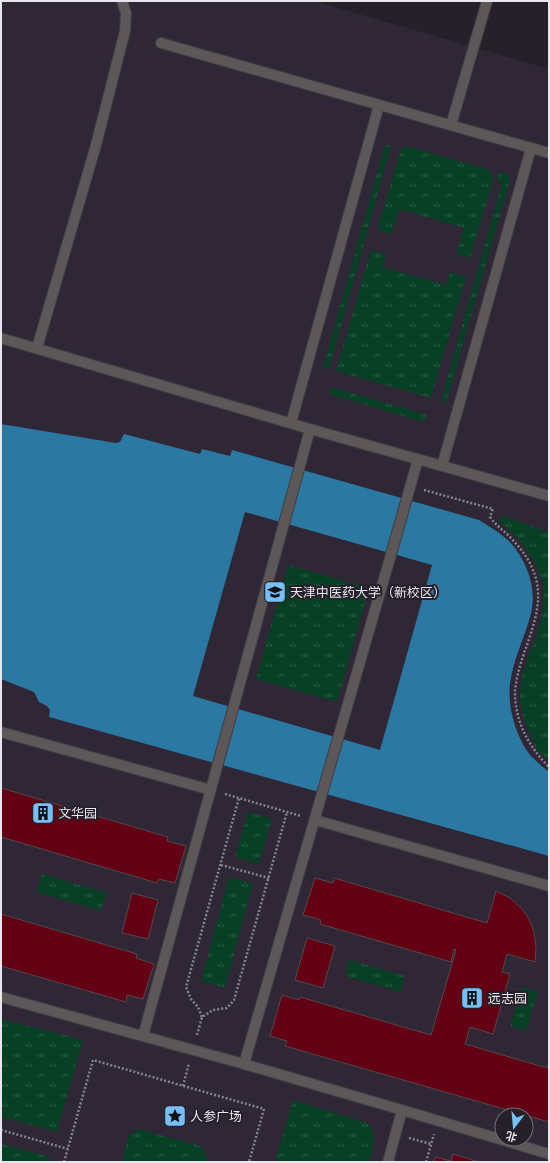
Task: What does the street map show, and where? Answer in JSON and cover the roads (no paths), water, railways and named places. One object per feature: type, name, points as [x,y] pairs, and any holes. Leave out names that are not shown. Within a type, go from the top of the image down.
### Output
[{"type":"lane","points":[[37,348],[96,145],[125,30],[126,13],[122,1]]},
{"type":"lane","points":[[451,125],[487,1]]},
{"type":"lane","points":[[161,43],[549,153]]},
{"type":"lane","points":[[291,423],[380,105]]},
{"type":"lane","points":[[442,466],[531,148]]},
{"type":"lane","points":[[1,338],[310,429],[549,496]]},
{"type":"lane","points":[[144,1036],[310,429]]},
{"type":"lane","points":[[244,1064],[340,735],[418,459]]},
{"type":"lane","points":[[1,732],[211,790]]},
{"type":"lane","points":[[315,820],[549,886]]},
{"type":"lane","points":[[1,997],[244,1064],[549,1154]]},
{"type":"lane","points":[[388,1162],[402,1110]]},
{"type":"water","points":[[1,424],[116,443],[120,442],[124,434],[200,454],[202,449],[230,456],[232,450],[479,520],[511,543],[527,568],[532,587],[533,597],[530,617],[511,675],[509,693],[514,723],[522,742],[533,758],[549,772],[549,856],[49,717],[50,710],[47,706],[39,702],[34,692],[1,679]],"holes":[[[245,512],[432,565],[380,750],[193,696]]]},
{"type":"place","name":"天津中医药大学（新校区）","points":[[275,592]]},
{"type":"place","name":"文华园","points":[[43,813]]},
{"type":"place","name":"远志园","points":[[472,998]]},
{"type":"place","name":"人参广场","points":[[175,1116]]}]
